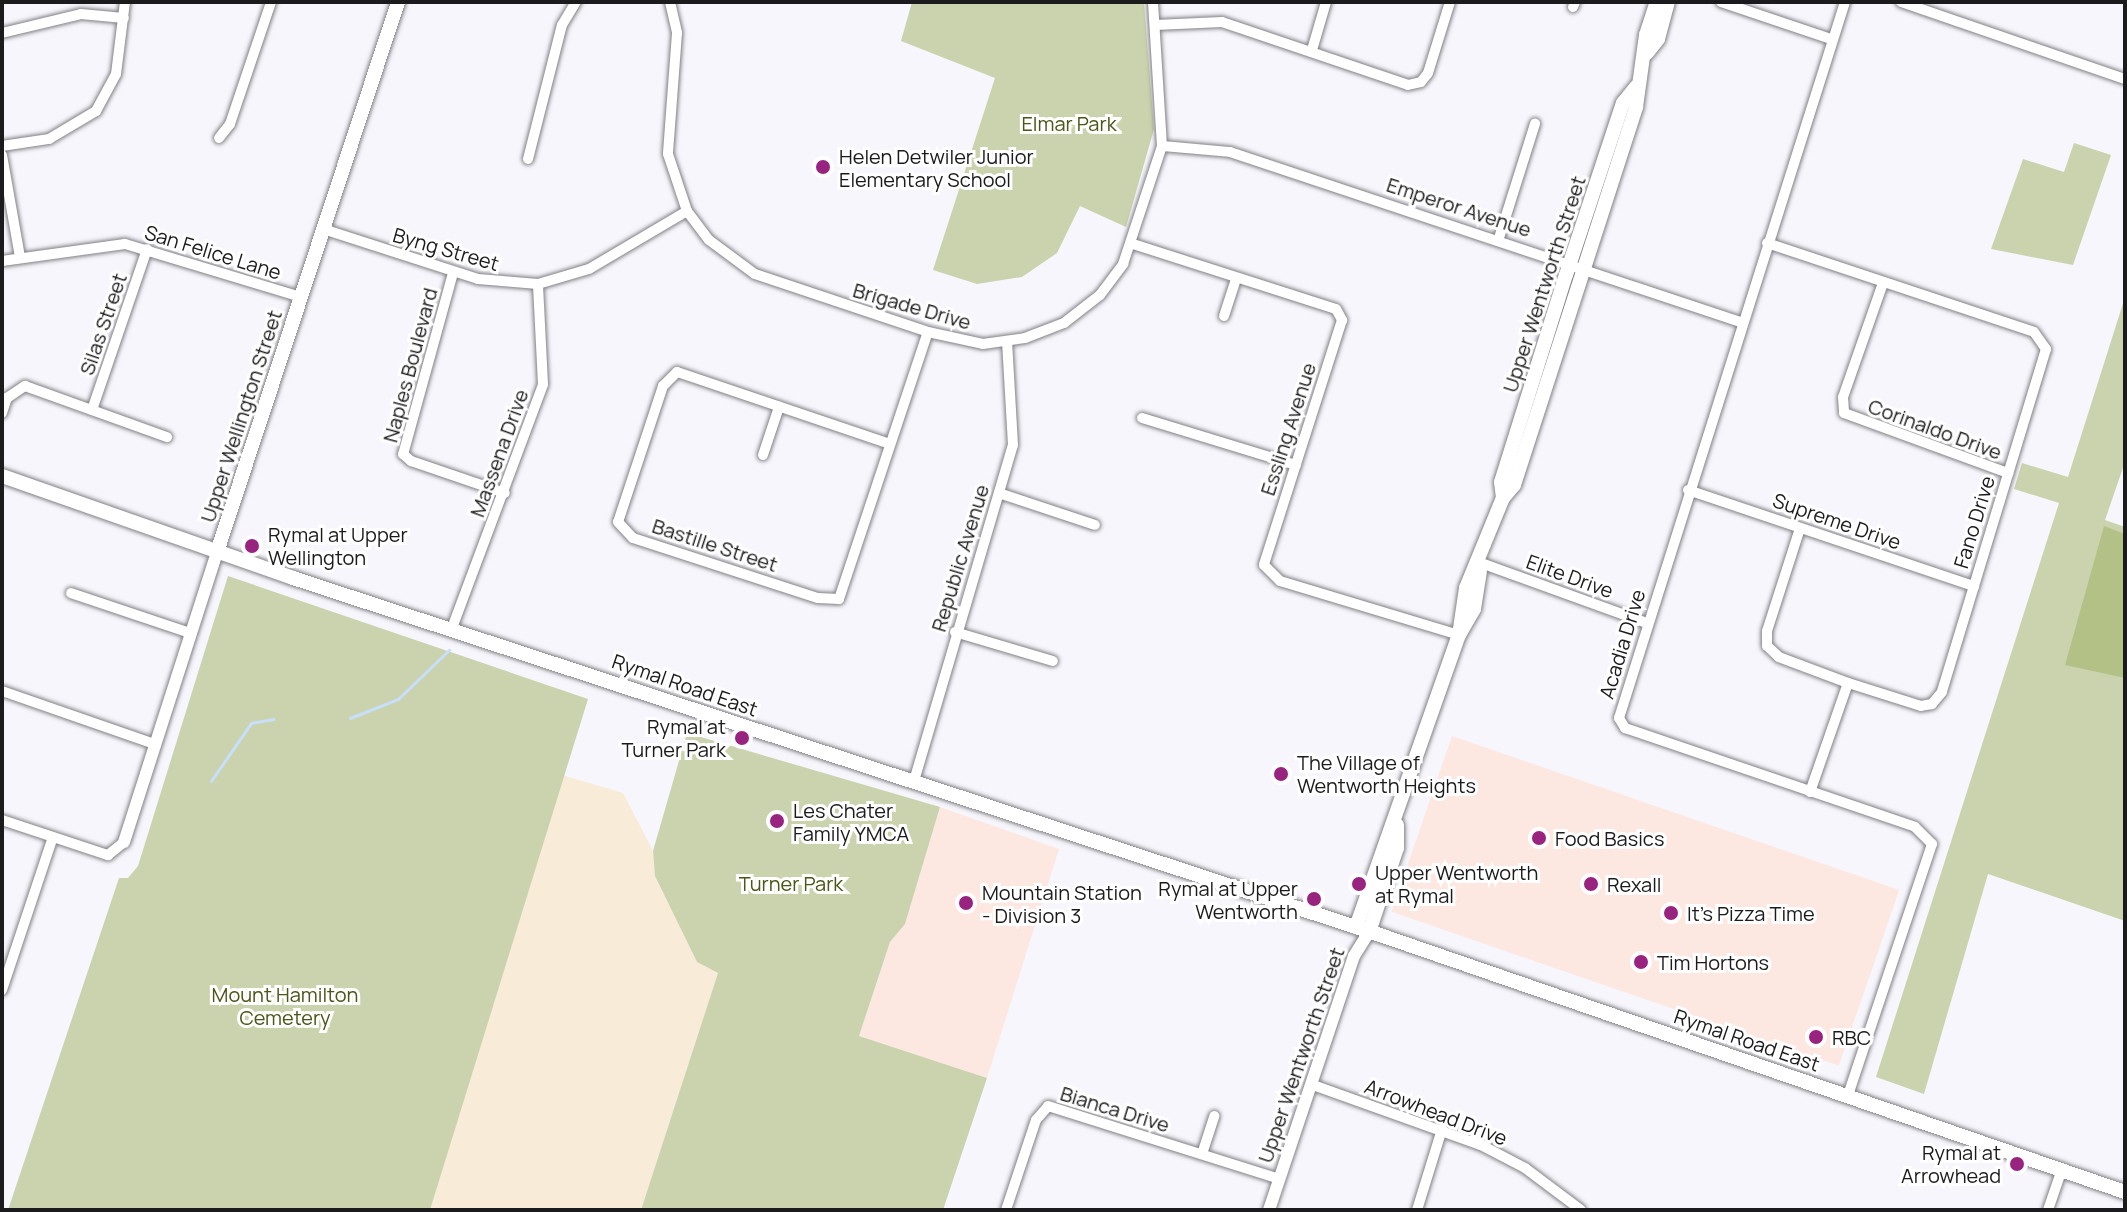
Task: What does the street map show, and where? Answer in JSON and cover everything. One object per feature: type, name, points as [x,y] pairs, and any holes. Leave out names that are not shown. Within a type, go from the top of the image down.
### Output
[{"type":"main road","name":"Upper Wellington Street","points":[[217,552],[398,2]]},
{"type":"main road","name":"Upper Wentworth Street","points":[[1647,53],[1646,35],[1657,2]]},
{"type":"main road","name":"Upper Wentworth Street","points":[[1363,930],[1397,848],[1397,824],[1459,635],[1474,609],[1481,563],[1503,498],[1501,482],[1578,265],[1623,103],[1636,87],[1647,53],[1658,39],[1668,2]]},
{"type":"main road","name":"Rymal Road East","points":[[2,476],[217,552],[1363,930],[2125,1192]]},
{"type":"street","points":[[2,146],[49,139],[96,111],[116,74],[125,2]]},
{"type":"street","points":[[219,138],[230,124],[271,2]]},
{"type":"street","points":[[528,159],[558,39],[576,2]]},
{"type":"street","name":"Brigade Drive","points":[[670,2],[677,33],[668,154],[687,211],[723,253],[755,274],[928,332],[983,344],[1007,342],[1044,332],[1084,309],[1106,288],[1133,244],[1162,146],[1153,2]]},
{"type":"street","points":[[1312,50],[1326,2]]},
{"type":"street","points":[[1155,25],[1222,22],[1312,50],[1398,84],[1421,82],[1450,2]]},
{"type":"street","points":[[1721,2],[1831,39]]},
{"type":"street","name":"Acadia Drive","points":[[1845,2],[1740,322],[1619,711],[1625,728],[1915,827],[1932,844],[1848,1095]]},
{"type":"street","points":[[1901,2],[2125,79]]},
{"type":"street","points":[[2,33],[81,14],[124,18]]},
{"type":"street","points":[[1499,238],[1535,124]]},
{"type":"street","name":"Emperor Avenue","points":[[1162,146],[1230,152],[1499,238],[1740,322]]},
{"type":"street","points":[[2,155],[20,257]]},
{"type":"street","name":"Byng Street","points":[[323,229],[453,273],[499,284],[538,284],[589,269],[687,211]]},
{"type":"street","name":"Fano Drive","points":[[1767,243],[2042,338],[2046,349],[1942,692],[1932,704],[1921,706],[1848,683],[1779,657],[1767,646],[1767,631],[1800,528]]},
{"type":"street","name":"San Felice Lane","points":[[2,261],[106,244],[147,249],[300,297]]},
{"type":"street","name":"Essling Avenue","points":[[1133,244],[1336,309],[1342,320],[1265,556],[1270,576],[1459,635]]},
{"type":"street","name":"Silas Street","points":[[92,410],[147,249]]},
{"type":"street","name":"Naples Boulevard","points":[[453,273],[403,454],[411,461],[505,493]]},
{"type":"street","points":[[1224,316],[1236,278]]},
{"type":"street","name":"Corinaldo Drive","points":[[1883,283],[1843,397],[1844,413],[2008,473]]},
{"type":"street","name":"Massena Drive","points":[[452,628],[505,493],[543,384],[538,284]]},
{"type":"street","name":"Bastille Street","points":[[890,444],[677,372],[668,377],[619,515],[624,533],[818,598],[839,599],[928,332]]},
{"type":"street","name":"Republic Avenue","points":[[914,781],[955,632],[999,493],[1014,428],[1007,342]]},
{"type":"street","points":[[2,413],[7,398],[25,386],[167,437]]},
{"type":"street","points":[[763,455],[779,407]]},
{"type":"street","points":[[1142,418],[1296,465]]},
{"type":"street","name":"Supreme Drive","points":[[1688,490],[1974,586]]},
{"type":"street","points":[[999,493],[1095,525]]},
{"type":"street","name":"Upper Wellington Street","points":[[124,842],[217,552]]},
{"type":"street","name":"Elite Drive","points":[[1481,563],[1647,623]]},
{"type":"street","points":[[71,593],[190,633]]},
{"type":"street","points":[[955,632],[1053,661]]},
{"type":"street","points":[[1810,792],[1848,683]]},
{"type":"street","points":[[2,691],[154,744]]},
{"type":"street","points":[[2,820],[108,855],[124,842]]},
{"type":"street","points":[[2,990],[53,837]]},
{"type":"street","name":"Upper Wentworth Street","points":[[1269,1210],[1363,930]]},
{"type":"street","name":"Arrowhead Drive","points":[[1313,1085],[1442,1129],[1513,1161],[1581,1210]]},
{"type":"street","name":"Bianca Drive","points":[[1006,1210],[1036,1120],[1048,1106],[1279,1179]]},
{"type":"street","points":[[1202,1154],[1214,1116]]},
{"type":"street","points":[[1417,1210],[1442,1129]]},
{"type":"street","points":[[2048,1210],[2062,1169]]},
{"type":"shaded area","points":[[1452,736],[1899,890],[1839,1066],[1391,912]]},
{"type":"shaded area","points":[[562,775],[623,793],[653,851],[655,876],[697,962],[718,973],[641,1210],[430,1210]]},
{"type":"shaded area","points":[[940,807],[1059,849],[987,1078],[859,1036],[890,942],[905,924]]},
{"type":"green space","name":"Elmar Park","points":[[912,2],[1144,2],[1154,129],[1126,227],[1080,206],[1057,253],[1022,277],[977,284],[933,270],[995,78],[901,41]]},
{"type":"green space","points":[[2074,143],[2111,155],[2073,265],[1991,249],[2023,159],[2064,172]]},
{"type":"green space","points":[[2125,297],[2125,462],[2105,520],[2125,527],[2125,921],[1988,874],[1924,1094],[1876,1077],[2059,503],[2014,489],[2022,463],[2068,477]]},
{"type":"green space","points":[[2104,526],[2125,534],[2125,678],[2065,665]]},
{"type":"green space","name":"Mount Hamilton Cemetery","points":[[228,576],[588,699],[430,1210],[8,1210],[119,878],[128,878],[138,866]]},
{"type":"green space","name":"Turner Park","points":[[687,733],[940,807],[905,924],[890,942],[859,1036],[987,1078],[943,1210],[641,1210],[718,973],[697,962],[655,876],[653,851]]},
{"type":"waterway","points":[[350,718],[398,699],[449,650]]},
{"type":"waterway","points":[[211,781],[251,723],[274,719]]},
{"type":"place","name":"Helen Detwiler Junior Elementary School","points":[[823,167]]},
{"type":"place","name":"Rymal at Upper Wellington","points":[[252,546]]},
{"type":"place","name":"Rymal at Turner Park","points":[[742,738]]},
{"type":"place","name":"The Village of Wentworth Heights","points":[[1281,774]]},
{"type":"place","name":"Les Chater Family YMCA","points":[[777,821]]},
{"type":"place","name":"Food Basics","points":[[1539,838]]},
{"type":"place","name":"Upper Wentworth at Rymal","points":[[1359,884]]},
{"type":"place","name":"Rexall","points":[[1591,884]]},
{"type":"place","name":"Rymal at Upper Wentworth","points":[[1314,899]]},
{"type":"place","name":"Mountain Station - Division 3","points":[[966,903]]},
{"type":"place","name":"It's Pizza Time","points":[[1671,913]]},
{"type":"place","name":"Tim Hortons","points":[[1641,962]]},
{"type":"place","name":"RBC","points":[[1816,1037]]},
{"type":"place","name":"Rymal at Arrowhead","points":[[2017,1164]]}]
